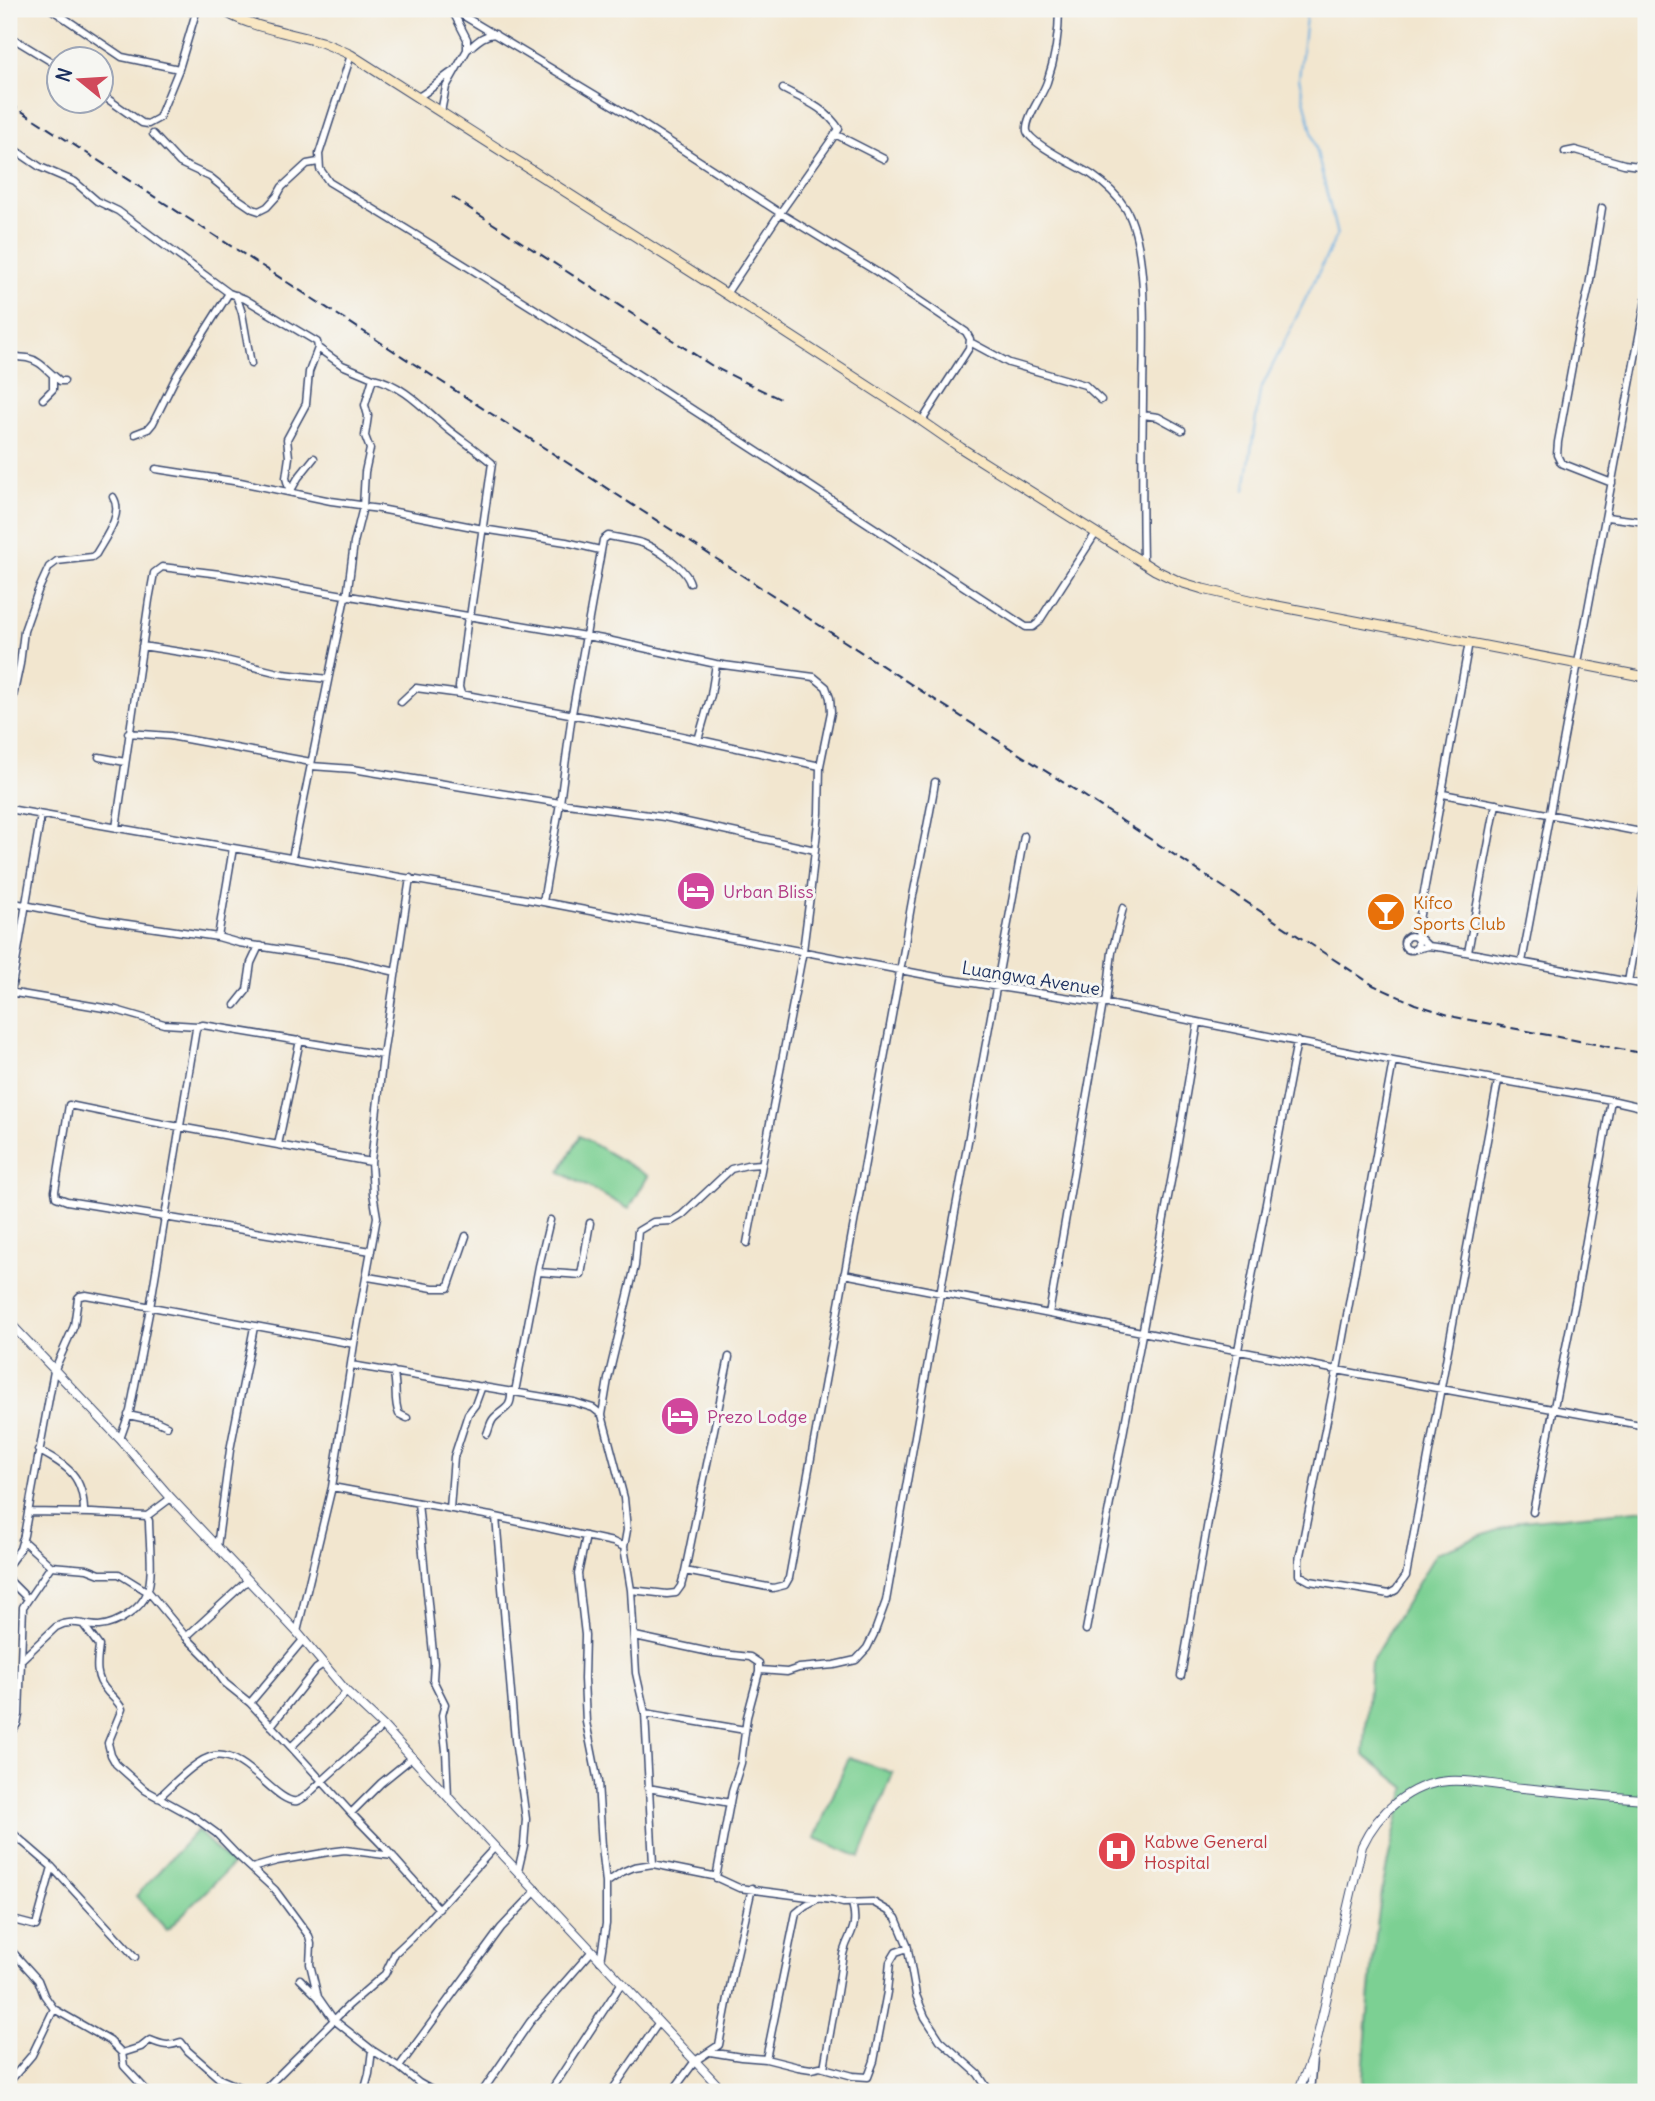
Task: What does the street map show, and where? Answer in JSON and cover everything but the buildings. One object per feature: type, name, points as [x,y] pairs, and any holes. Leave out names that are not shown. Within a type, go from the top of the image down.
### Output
[{"type":"main road","points":[[223,9],[254,23],[323,43],[351,55],[1143,564],[1181,582],[1267,604],[1646,677]]},
{"type":"street","points":[[51,9],[122,57],[179,69]]},
{"type":"street","points":[[116,105],[142,123],[148,124],[162,114],[196,11],[184,9]]},
{"type":"street","points":[[452,9],[627,114],[877,272],[966,332],[969,348],[922,421]]},
{"type":"street","points":[[452,9],[467,39],[467,50]]},
{"type":"street","points":[[1059,9],[1056,48],[1047,85],[1028,122],[1027,131],[1039,144],[1093,176],[1112,191],[1126,209],[1139,244],[1143,309],[1143,564]]},
{"type":"street","points":[[441,112],[446,87],[467,50],[482,37],[495,34]]},
{"type":"street","points":[[9,36],[46,58]]},
{"type":"street","points":[[351,55],[321,142],[318,162],[329,182],[470,267],[1026,627],[1033,628],[1038,623],[1096,533]]},
{"type":"street","points":[[418,97],[458,68]]},
{"type":"street","points":[[726,294],[839,129],[833,119],[820,108],[783,89]]},
{"type":"street","points":[[153,134],[180,163],[210,177],[259,211],[267,207],[282,187],[307,164],[318,162]]},
{"type":"street","points":[[835,134],[884,159]]},
{"type":"street","points":[[9,146],[40,167],[75,182],[97,201],[118,211],[232,294],[317,342],[318,348],[309,372],[303,411],[287,439],[289,457],[286,478],[290,492]]},
{"type":"street","points":[[1566,152],[1574,150],[1624,164],[1646,167]]},
{"type":"street","points":[[1602,208],[1557,455],[1561,463],[1612,483]]},
{"type":"street","points":[[232,294],[242,313],[251,363]]},
{"type":"street","points":[[135,434],[148,429],[153,423],[177,376],[232,294]]},
{"type":"street","points":[[1522,962],[1646,299]]},
{"type":"street","points":[[970,342],[1009,363],[1085,385],[1101,400]]},
{"type":"street","points":[[318,348],[342,365],[387,381],[407,394],[492,463],[458,688],[461,694]]},
{"type":"street","points":[[9,354],[35,360],[60,381],[64,381]]},
{"type":"street","points":[[43,399],[53,390],[52,375]]},
{"type":"street","points":[[292,858],[363,507],[365,472],[370,449],[365,436],[368,416],[365,405],[373,378]]},
{"type":"street","points":[[1143,415],[1158,417],[1182,430]]},
{"type":"street","points":[[290,492],[314,458]]},
{"type":"street","points":[[156,469],[600,550]]},
{"type":"street","points":[[9,716],[24,631],[49,567],[57,561],[92,557],[96,554],[116,516],[117,503],[113,497]]},
{"type":"street","points":[[1607,517],[1646,522]]},
{"type":"street","points":[[543,902],[572,714],[603,540],[606,536],[646,545],[683,571],[690,583]]},
{"type":"street","points":[[116,828],[128,733],[154,573],[162,567],[220,574],[586,636],[716,664],[814,677],[822,682],[830,698],[831,712],[820,766],[820,813],[803,951],[747,1243]]},
{"type":"street","points":[[1416,949],[1418,943],[1414,935],[1443,794],[1469,642]]},
{"type":"street","points":[[142,646],[213,657],[283,674],[328,679]]},
{"type":"street","points":[[698,740],[711,695],[716,664]]},
{"type":"street","points":[[401,702],[416,688],[461,694],[572,714],[820,766]]},
{"type":"street","points":[[128,733],[170,736],[311,764],[664,817],[815,850]]},
{"type":"street","points":[[99,757],[125,761]]},
{"type":"street","points":[[685,1571],[773,1588],[785,1585],[789,1578],[909,909],[930,819],[935,782]]},
{"type":"street","points":[[1443,794],[1646,833]]},
{"type":"street","points":[[1468,952],[1496,804]]},
{"type":"street","name":"Luangwa Avenue","points":[[9,809],[543,902],[947,979],[1105,1003],[1646,1108]]},
{"type":"street","points":[[41,815],[10,994],[116,1010],[164,1024],[300,1040],[383,1055]]},
{"type":"street","points":[[760,1670],[787,1672],[856,1660],[867,1648],[886,1601],[1024,836]]},
{"type":"street","points":[[218,937],[233,848]]},
{"type":"street","points":[[1628,982],[1646,877]]},
{"type":"street","points":[[297,1632],[332,1487],[377,1217],[372,1162],[383,1055],[410,878]]},
{"type":"street","points":[[9,902],[100,920],[218,937],[396,972]]},
{"type":"street","points":[[1049,1314],[1112,952],[1123,908]]},
{"type":"street","points":[[1414,935],[1425,944],[1646,985]]},
{"type":"street","points":[[1414,935],[1404,940],[1404,947],[1409,951],[1425,944]]},
{"type":"street","points":[[235,1005],[247,990],[251,963],[261,946]]},
{"type":"street","points":[[1086,1630],[1175,1160],[1198,1023]]},
{"type":"street","points":[[120,1439],[128,1415],[150,1308],[195,1029],[198,1026]]},
{"type":"street","points":[[278,1145],[300,1040]]},
{"type":"street","points":[[1181,1676],[1238,1350],[1297,1041]]},
{"type":"street","points":[[1393,1061],[1337,1370],[1297,1569],[1299,1574],[1310,1581],[1389,1594],[1396,1590],[1406,1576],[1498,1081]]},
{"type":"street","points":[[1533,1512],[1611,1100]]},
{"type":"street","points":[[371,1251],[166,1218],[56,1197],[55,1191],[69,1105],[372,1162]]},
{"type":"street","points":[[653,1864],[645,1713],[636,1673],[631,1590],[624,1547],[627,1530],[624,1498],[602,1415],[635,1266],[638,1231],[653,1222],[672,1221],[682,1215],[730,1169],[762,1164]]},
{"type":"street","points":[[487,1434],[492,1419],[509,1405],[550,1220]]},
{"type":"street","points":[[538,1272],[581,1275],[590,1223]]},
{"type":"street","points":[[368,1277],[433,1288],[449,1288],[466,1236]]},
{"type":"street","points":[[844,1274],[1337,1370],[1646,1426]]},
{"type":"street","points":[[9,1564],[20,1549],[54,1371],[74,1326],[80,1296],[354,1344]]},
{"type":"street","points":[[9,1322],[297,1632],[347,1692],[383,1726],[724,2092]]},
{"type":"street","points":[[217,1547],[230,1450],[254,1327]]},
{"type":"street","points":[[631,1590],[667,1594],[676,1592],[681,1586],[729,1357]]},
{"type":"street","points":[[351,1365],[586,1405],[602,1415]]},
{"type":"street","points":[[393,1371],[396,1408],[398,1414],[407,1418]]},
{"type":"street","points":[[450,1509],[454,1457],[468,1414],[475,1405],[482,1386]]},
{"type":"street","points":[[128,1415],[167,1426]]},
{"type":"street","points":[[38,1450],[66,1465],[84,1495],[84,1513]]},
{"type":"street","points":[[332,1487],[496,1517],[613,1542],[624,1547]]},
{"type":"street","points":[[28,1512],[147,1516],[171,1498]]},
{"type":"street","points":[[418,1503],[433,1680],[445,1704],[442,1715],[448,1797]]},
{"type":"street","points":[[21,1660],[63,1624],[114,1624],[134,1610],[148,1591],[150,1579],[147,1516]]},
{"type":"street","points":[[496,1517],[515,1740],[526,1819],[518,1871]]},
{"type":"street","points":[[586,1536],[578,1573],[585,1635],[586,1722],[598,1782],[606,1882],[606,1924],[600,1961]]},
{"type":"street","points":[[22,1539],[51,1566],[87,1569],[100,1574],[119,1574],[148,1591],[207,1658],[225,1683],[250,1703],[439,1909]]},
{"type":"street","points":[[9,1735],[17,1724],[19,1715],[23,1607],[51,1566]]},
{"type":"street","points":[[9,1580],[28,1599]]},
{"type":"street","points":[[186,1637],[247,1580]]},
{"type":"street","points":[[83,1625],[99,1646],[96,1663],[99,1678],[104,1688],[121,1704],[122,1713],[108,1743],[116,1764],[145,1790],[194,1817],[216,1833],[275,1890],[309,1936],[310,1964],[318,1997]]},
{"type":"street","points":[[635,1636],[714,1653],[750,1657],[760,1663],[750,1701],[741,1763],[716,1878]]},
{"type":"street","points":[[250,1703],[303,1640]]},
{"type":"street","points":[[271,1726],[316,1669],[323,1664]]},
{"type":"street","points":[[291,1748],[347,1692]]},
{"type":"street","points":[[645,1713],[745,1730]]},
{"type":"street","points":[[158,1798],[200,1762],[215,1755],[238,1761],[282,1796],[293,1801],[300,1799],[383,1726]]},
{"type":"street","points":[[351,1813],[381,1783],[413,1758]]},
{"type":"street","points":[[1310,2092],[1314,2052],[1362,1846],[1375,1823],[1398,1800],[1428,1784],[1462,1780],[1527,1789],[1646,1799]]},
{"type":"street","points":[[648,1788],[730,1804]]},
{"type":"street","points":[[9,1830],[52,1867],[135,1957]]},
{"type":"street","points":[[9,1839],[9,1855]]},
{"type":"street","points":[[274,2092],[264,2089],[387,1971],[399,1948],[439,1909],[495,1847]]},
{"type":"street","points":[[253,1868],[345,1850],[393,1856]]},
{"type":"street","points":[[606,1882],[634,1867],[653,1864],[716,1878],[739,1888],[843,1903],[873,1902],[896,1918],[908,1948],[913,1985],[925,2017],[940,2040],[978,2074],[990,2092]]},
{"type":"street","points":[[9,1919],[36,1926],[52,1867]]},
{"type":"street","points":[[672,2092],[695,2062],[719,2045],[752,1888]]},
{"type":"street","points":[[399,2067],[501,1928],[537,1890]]},
{"type":"street","points":[[766,2059],[796,1913],[819,1899]]},
{"type":"street","points":[[824,2068],[842,1959],[855,1923],[852,1903]]},
{"type":"street","points":[[9,1948],[38,1980],[54,2009],[110,2041],[122,2053],[124,2066],[148,2092]]},
{"type":"street","points":[[709,2052],[868,2077],[874,2061],[892,1955],[908,1948]]},
{"type":"street","points":[[482,2092],[530,2022],[592,1951]]},
{"type":"street","points":[[300,1979],[318,1997],[334,2020],[372,2050],[435,2092]]},
{"type":"street","points":[[550,2092],[621,1984]]},
{"type":"street","points":[[9,2082],[32,2055],[54,2009]]},
{"type":"street","points":[[611,2092],[659,2022]]},
{"type":"street","points":[[122,2053],[141,2047],[150,2040],[171,2046],[181,2042],[220,2079],[251,2092]]},
{"type":"street","points":[[364,2092],[372,2050]]},
{"type":"street","points":[[1298,2092],[1314,2052]]},
{"type":"street","points":[[419,2082],[419,2092]]},
{"type":"green space","points":[[580,1136],[648,1176],[629,1209],[560,1172]]},
{"type":"green space","points":[[1646,1509],[1646,2092],[1362,2092],[1379,1910],[1406,1788],[1364,1755],[1371,1662],[1436,1553],[1521,1521]]},
{"type":"green space","points":[[849,1757],[893,1773],[860,1857],[815,1838]]},
{"type":"green space","points":[[197,1830],[232,1865],[167,1930],[136,1896]]},
{"type":"waterway","points":[[1245,490],[1260,391],[1337,235],[1299,78],[1307,9]]},
{"type":"railway","points":[[9,103],[1373,985],[1415,1004],[1455,1017],[1646,1054]]},
{"type":"railway","points":[[452,197],[714,367],[780,399]]},
{"type":"place","name":"Urban Bliss","points":[[696,891]]},
{"type":"place","name":"Kifco Sports Club","points":[[1386,912]]},
{"type":"place","name":"Prezo Lodge","points":[[680,1416]]},
{"type":"place","name":"Kabwe General Hospital","points":[[1117,1851]]}]
